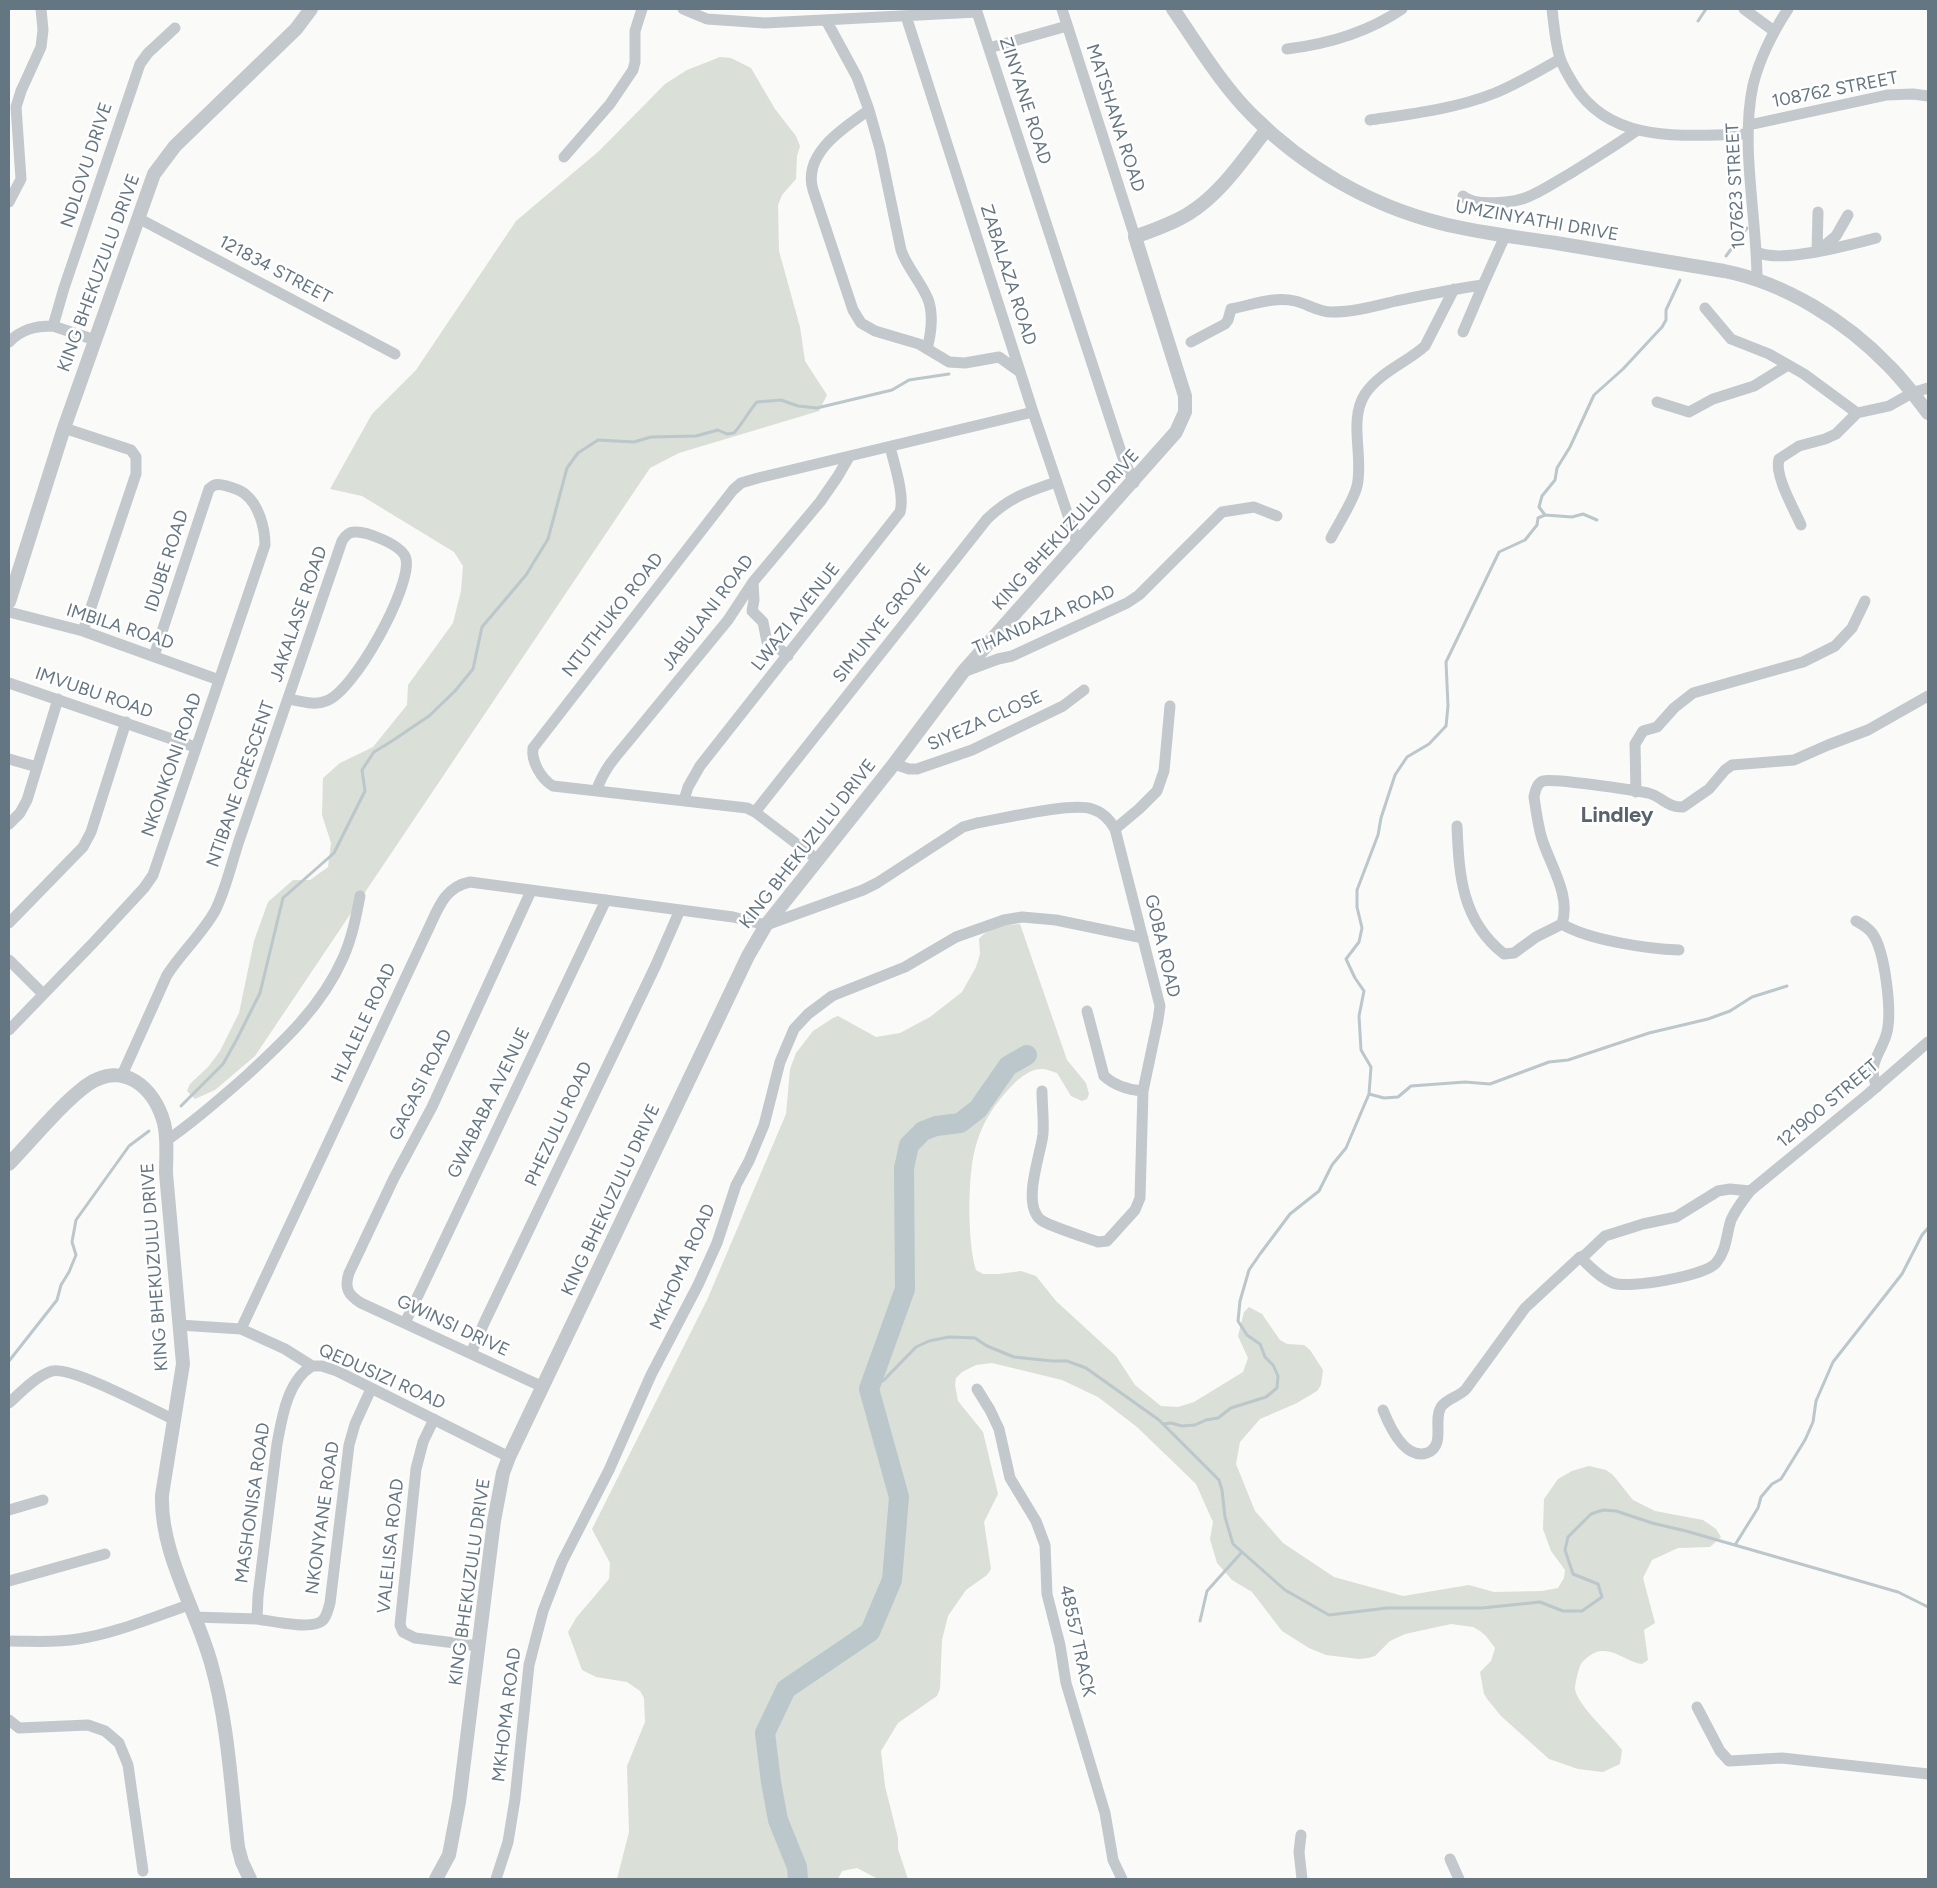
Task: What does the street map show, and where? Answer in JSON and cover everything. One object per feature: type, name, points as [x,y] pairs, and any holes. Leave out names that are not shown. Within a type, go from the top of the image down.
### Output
[{"type":"street","points":[[9,202],[21,179],[16,107],[21,91],[41,47],[43,30],[41,9]]},
{"type":"street","name":"KING BHEKUZULU DRIVE","points":[[9,602],[64,428],[150,181],[168,154],[296,29],[311,9]]},
{"type":"street","points":[[564,158],[610,104],[633,70],[635,62],[635,31],[642,9]]},
{"type":"street","name":"ZINYANE ROAD","points":[[683,9],[707,19],[765,24],[976,10],[1090,352],[1109,415],[1134,483]]},
{"type":"street","name":"MATSHANA ROAD","points":[[1062,9],[1135,237]]},
{"type":"street","name":"UMZINYATHI DRIVE","points":[[1173,9],[1237,99],[1267,129],[1299,156],[1375,200],[1442,223],[1505,236],[1724,271],[1757,279],[1816,309],[1868,345],[1890,366],[1928,413]]},
{"type":"street","points":[[1287,49],[1340,39],[1371,27],[1402,9]]},
{"type":"street","name":"108762 STREET","points":[[1552,9],[1560,59],[1575,87],[1588,103],[1615,122],[1636,131],[1670,135],[1749,130],[1887,95],[1913,94],[1928,96]]},
{"type":"street","points":[[1744,9],[1774,31]]},
{"type":"street","name":"107623 STREET","points":[[1757,279],[1749,130],[1754,84],[1762,57],[1774,31],[1788,9]]},
{"type":"street","name":"ZABALAZA ROAD","points":[[906,16],[1033,412],[1078,545]]},
{"type":"street","points":[[826,20],[857,76],[880,149],[901,250],[929,301],[931,333],[927,349]]},
{"type":"street","points":[[989,48],[1067,26]]},
{"type":"street","name":"NDLOVU DRIVE","points":[[53,326],[64,288],[140,64],[148,53],[175,28]]},
{"type":"street","points":[[1370,120],[1417,113],[1481,98],[1502,90],[1560,59]]},
{"type":"street","points":[[869,110],[833,137],[815,163],[811,173],[811,184],[851,306],[861,323],[875,331],[919,344],[949,362],[965,363],[999,358],[1021,373]]},
{"type":"street","points":[[1135,237],[1178,219],[1200,205],[1225,180],[1267,129]]},
{"type":"street","points":[[1462,196],[1471,202],[1481,203],[1526,198],[1599,156],[1636,131]]},
{"type":"street","points":[[1817,252],[1818,212]]},
{"type":"street","points":[[1817,252],[1836,236],[1848,215]]},
{"type":"street","name":"121834 STREET","points":[[138,218],[395,354]]},
{"type":"street","points":[[1463,332],[1505,236]]},
{"type":"street","name":"KING BHEKUZULU DRIVE","points":[[436,1879],[449,1855],[459,1802],[494,1521],[503,1473],[748,956],[766,925],[894,764],[963,672],[1134,483],[1176,432],[1184,419],[1186,405],[1182,387],[1135,237]]},
{"type":"street","points":[[1757,252],[1765,256],[1817,252],[1876,238]]},
{"type":"street","points":[[1191,342],[1225,324],[1231,309],[1253,304],[1285,300],[1297,301],[1318,310],[1330,312],[1350,311],[1454,289],[1483,285]]},
{"type":"street","points":[[1331,538],[1357,488],[1359,472],[1357,420],[1365,394],[1385,374],[1425,346],[1454,289]]},
{"type":"street","points":[[1705,308],[1730,338],[1769,354],[1804,374],[1857,413]]},
{"type":"street","points":[[9,342],[16,335],[29,328],[53,326],[95,340]]},
{"type":"street","points":[[1657,402],[1689,412],[1713,400],[1754,386],[1788,365]]},
{"type":"street","points":[[1801,525],[1780,478],[1778,461],[1799,446],[1836,434],[1857,413],[1889,406],[1912,393],[1928,388]]},
{"type":"street","name":"NTUTHUKO ROAD","points":[[818,860],[747,808],[553,786],[540,772],[533,758],[534,744],[736,486],[758,478],[1033,412]]},
{"type":"street","points":[[64,428],[131,450],[136,457],[136,474],[83,631]]},
{"type":"street","name":"LWAZI AVENUE","points":[[684,800],[691,781],[700,766],[900,512],[902,504],[890,446]]},
{"type":"street","name":"JABULANI ROAD","points":[[596,791],[612,759],[640,729],[728,620],[753,582],[820,502],[849,457]]},
{"type":"street","name":"SIMUNYE GROVE","points":[[755,812],[987,519],[1013,498],[1056,482]]},
{"type":"street","name":"IDUBE ROAD","points":[[154,656],[209,489],[213,485],[220,484]]},
{"type":"street","name":"NKONKONI ROAD","points":[[9,1030],[149,881],[156,867],[265,543],[261,519],[247,495],[242,491],[220,484]]},
{"type":"street","name":"THANDAZA ROAD","points":[[963,672],[1012,656],[1127,603],[1139,595],[1222,512],[1254,507],[1277,516]]},
{"type":"street","name":"NTIBANE CRESCENT","points":[[122,1075],[167,974],[200,933],[216,909],[289,699],[312,703],[323,702],[334,697],[344,687],[378,640],[390,616],[402,581],[406,561],[404,554],[399,548],[388,542],[355,532],[347,535],[342,541]]},
{"type":"street","name":"JAKALASE ROAD","points":[[289,699],[342,541]]},
{"type":"street","points":[[753,582],[754,600],[752,611],[764,622],[767,642],[788,656]]},
{"type":"street","points":[[1636,792],[1635,744],[1643,731],[1657,727],[1674,708],[1692,693],[1718,684],[1770,673],[1803,662],[1835,646],[1852,628],[1865,601]]},
{"type":"street","name":"IMBILA ROAD","points":[[9,612],[83,631],[219,680]]},
{"type":"street","name":"IMVUBU ROAD","points":[[9,683],[196,747]]},
{"type":"street","name":"SIYEZA CLOSE","points":[[894,764],[917,769],[972,750],[1063,706],[1084,690]]},
{"type":"street","points":[[1562,924],[1565,908],[1563,895],[1539,827],[1534,797],[1540,783],[1560,781],[1648,793],[1662,802],[1683,807],[1705,792],[1732,764],[1794,760],[1868,730],[1928,696]]},
{"type":"street","points":[[9,824],[24,806],[58,699]]},
{"type":"street","points":[[766,925],[870,886],[956,830],[977,823],[1072,807],[1082,807],[1099,812],[1109,820],[1115,829],[1139,809],[1157,790],[1164,771],[1170,706]]},
{"type":"street","points":[[9,923],[83,848],[91,832],[126,722]]},
{"type":"street","points":[[9,759],[36,767]]},
{"type":"street","points":[[1457,826],[1460,869],[1468,905],[1477,924],[1496,948],[1504,954],[1514,953],[1536,937],[1562,924]]},
{"type":"street","name":"GOBA ROAD","points":[[1042,1091],[1043,1134],[1032,1200],[1036,1212],[1042,1220],[1102,1242],[1107,1241],[1113,1237],[1134,1210],[1140,1198],[1143,1091],[1160,1011],[1158,994],[1115,829]]},
{"type":"street","name":"HLALELE ROAD","points":[[241,1329],[426,934],[449,892],[459,885],[470,882],[733,917],[766,925]]},
{"type":"street","name":"GAGASI ROAD","points":[[350,1295],[346,1289],[349,1273],[394,1178],[432,1108],[531,891]]},
{"type":"street","points":[[166,1141],[203,1115],[262,1061],[305,1018],[342,960],[354,926],[360,896]]},
{"type":"street","name":"GWABABA AVENUE","points":[[405,1322],[606,900]]},
{"type":"street","name":"PHEZULU ROAD","points":[[471,1353],[680,910]]},
{"type":"street","name":"MKHOMA ROAD","points":[[496,1879],[508,1842],[515,1800],[529,1665],[543,1611],[562,1562],[609,1470],[651,1375],[698,1285],[717,1243],[736,1185],[764,1126],[780,1062],[794,1029],[808,1014],[832,996],[904,967],[956,937],[1004,920],[1022,917],[1056,920],[1143,938]]},
{"type":"street","points":[[1856,921],[1872,933],[1883,962],[1888,1019],[1887,1032],[1872,1070],[1877,1087]]},
{"type":"street","points":[[1562,924],[1577,932],[1655,949],[1679,950]]},
{"type":"street","points":[[9,960],[44,994]]},
{"type":"street","points":[[1087,1012],[1104,1076],[1122,1087],[1143,1091]]},
{"type":"street","name":"121900 STREET","points":[[1580,1257],[1600,1276],[1613,1283],[1632,1285],[1700,1272],[1712,1267],[1718,1261],[1727,1242],[1735,1211],[1750,1191],[1877,1087],[1928,1042]]},
{"type":"street","points":[[9,1164],[66,1103],[88,1084],[108,1076],[122,1075]]},
{"type":"street","name":"KING BHEKUZULU DRIVE","points":[[122,1075],[140,1083],[155,1100],[164,1125],[166,1173],[183,1364],[162,1495],[162,1510],[171,1548],[211,1660],[222,1711],[238,1847],[242,1862],[250,1879]]},
{"type":"street","points":[[1382,1410],[1398,1441],[1404,1446],[1423,1454],[1432,1450],[1437,1442],[1441,1407],[1466,1389],[1530,1302],[1605,1236],[1643,1224],[1676,1217],[1718,1191],[1730,1189],[1750,1191]]},
{"type":"street","name":"GWINSI DRIVE","points":[[350,1295],[361,1303],[543,1387]]},
{"type":"street","points":[[179,1325],[241,1329]]},
{"type":"street","name":"QEDUSIZI ROAD","points":[[241,1329],[286,1349],[312,1366],[330,1368],[509,1458]]},
{"type":"street","name":"MASHONISA ROAD","points":[[257,1619],[265,1539],[282,1418],[294,1386],[304,1372],[312,1366]]},
{"type":"street","points":[[9,1403],[44,1375],[58,1370],[84,1377],[175,1420]]},
{"type":"street","name":"NKONYANE ROAD","points":[[257,1619],[312,1625],[323,1621],[326,1616],[330,1603],[350,1445],[355,1424],[371,1389]]},
{"type":"street","name":"48557 TRACK","points":[[977,1390],[999,1429],[1010,1478],[1036,1521],[1045,1545],[1047,1594],[1060,1645],[1066,1683],[1105,1813],[1113,1860],[1122,1879]]},
{"type":"street","name":"VALELISA ROAD","points":[[434,1419],[423,1442],[416,1469],[400,1625],[407,1636],[479,1646]]},
{"type":"street","points":[[9,1510],[43,1500]]},
{"type":"street","points":[[9,1581],[105,1554]]},
{"type":"street","points":[[9,1641],[78,1640],[192,1611],[257,1619]]},
{"type":"street","points":[[1697,1707],[1720,1752],[1729,1761],[1770,1758],[1928,1774]]},
{"type":"street","points":[[9,1720],[19,1728],[88,1725],[105,1731],[119,1743],[128,1765],[143,1871]]},
{"type":"street","points":[[1301,1835],[1299,1852],[1302,1879]]},
{"type":"street","points":[[1450,1858],[1459,1879]]},
{"type":"shaded area","points":[[720,57],[731,58],[751,68],[775,109],[796,136],[800,146],[797,156],[796,179],[782,195],[778,205],[779,251],[800,327],[805,361],[827,395],[819,411],[679,453],[650,468],[255,1056],[215,1090],[195,1099],[187,1091],[190,1084],[208,1067],[220,1051],[239,1013],[254,941],[268,902],[293,880],[310,880],[328,867],[331,843],[322,815],[323,778],[340,763],[373,747],[407,705],[408,685],[453,623],[461,591],[463,566],[454,552],[362,496],[330,489],[372,414],[416,370],[516,221],[599,151],[665,84],[687,70]]},
{"type":"shaded area","points":[[1020,924],[1067,1060],[1086,1083],[1089,1094],[1087,1099],[1082,1101],[1071,1096],[1057,1073],[1038,1069],[1023,1076],[1015,1083],[990,1114],[977,1142],[971,1170],[969,1206],[971,1242],[976,1270],[983,1274],[1021,1271],[1036,1276],[1056,1301],[1116,1356],[1135,1385],[1161,1406],[1178,1407],[1194,1402],[1243,1372],[1248,1358],[1238,1336],[1244,1312],[1249,1307],[1262,1314],[1280,1340],[1287,1344],[1304,1345],[1310,1350],[1323,1370],[1321,1385],[1317,1391],[1297,1403],[1260,1419],[1240,1442],[1236,1464],[1255,1511],[1283,1543],[1334,1577],[1403,1596],[1469,1585],[1494,1592],[1542,1591],[1558,1588],[1564,1578],[1565,1570],[1551,1551],[1543,1529],[1544,1499],[1558,1479],[1572,1471],[1589,1466],[1606,1470],[1613,1475],[1633,1500],[1655,1511],[1703,1520],[1716,1529],[1721,1537],[1710,1547],[1678,1548],[1652,1560],[1643,1578],[1655,1623],[1644,1630],[1648,1660],[1642,1664],[1612,1652],[1599,1651],[1581,1663],[1575,1689],[1577,1696],[1588,1712],[1622,1750],[1620,1764],[1603,1772],[1578,1769],[1549,1759],[1501,1716],[1488,1700],[1484,1694],[1480,1672],[1491,1661],[1495,1648],[1480,1631],[1473,1627],[1451,1624],[1405,1634],[1390,1641],[1375,1656],[1359,1659],[1326,1655],[1309,1648],[1282,1631],[1252,1592],[1232,1580],[1217,1563],[1210,1539],[1213,1522],[1196,1484],[1137,1427],[1098,1397],[1062,1380],[992,1363],[976,1365],[962,1372],[956,1378],[955,1385],[958,1401],[983,1432],[998,1494],[984,1522],[991,1569],[987,1575],[966,1590],[948,1616],[942,1640],[940,1689],[937,1696],[898,1723],[881,1751],[885,1786],[898,1838],[898,1849],[908,1879],[878,1879],[857,1868],[842,1871],[838,1879],[617,1879],[629,1832],[627,1766],[645,1722],[644,1698],[640,1691],[627,1682],[596,1677],[582,1670],[568,1632],[576,1618],[609,1579],[610,1563],[592,1529],[707,1300],[786,1114],[790,1069],[796,1053],[813,1031],[838,1016],[876,1037],[900,1033],[930,1017],[962,992],[976,967],[980,954],[979,939],[993,929]]},
{"type":"waterway","points":[[1698,21],[1706,9]]},
{"type":"waterway","points":[[1726,256],[1747,228]]},
{"type":"waterway","points":[[1545,515],[1539,507],[1542,496],[1555,480],[1557,468],[1570,447],[1594,395],[1623,369],[1662,327],[1666,320],[1666,310],[1680,280]]},
{"type":"waterway","points":[[181,1106],[223,1064],[237,1039],[260,993],[283,898],[334,853],[365,791],[362,770],[374,752],[429,716],[455,691],[473,669],[482,627],[526,575],[548,539],[567,468],[578,453],[598,440],[634,442],[651,437],[696,436],[718,430],[727,434],[734,433],[757,402],[781,400],[798,406],[817,408],[892,390],[909,380],[949,374]]},
{"type":"waterway","points":[[1163,1424],[1195,1425],[1206,1420],[1218,1418],[1231,1408],[1266,1397],[1277,1388],[1278,1376],[1273,1365],[1265,1357],[1260,1344],[1247,1335],[1238,1321],[1240,1301],[1249,1270],[1260,1254],[1290,1214],[1319,1191],[1332,1165],[1346,1148],[1369,1094],[1371,1067],[1361,1050],[1359,1016],[1364,991],[1346,959],[1359,942],[1362,928],[1357,907],[1357,890],[1378,835],[1381,818],[1395,775],[1407,757],[1429,744],[1446,726],[1448,706],[1446,662],[1499,552],[1525,540],[1537,525],[1538,518],[1545,515],[1572,517],[1583,514],[1597,520]]},
{"type":"waterway","points":[[1369,1094],[1384,1098],[1398,1097],[1411,1086],[1465,1082],[1490,1084],[1549,1062],[1568,1060],[1649,1033],[1708,1019],[1730,1011],[1752,997],[1787,986]]},
{"type":"waterway","points":[[798,1879],[797,1867],[778,1820],[765,1733],[786,1689],[870,1632],[892,1580],[899,1497],[869,1389],[905,1289],[904,1168],[909,1145],[923,1131],[936,1126],[960,1123],[978,1109],[1008,1066],[1027,1055]]},
{"type":"waterway","points":[[9,1361],[57,1300],[61,1285],[76,1255],[72,1242],[76,1220],[129,1146],[149,1131]]},
{"type":"waterway","points":[[1735,1545],[1758,1508],[1761,1497],[1772,1484],[1781,1479],[1805,1440],[1813,1422],[1816,1401],[1833,1362],[1902,1274],[1922,1235],[1928,1228]]},
{"type":"waterway","points":[[869,1389],[884,1380],[916,1347],[929,1341],[949,1337],[975,1338],[987,1346],[1014,1357],[1067,1361],[1086,1368],[1159,1420],[1219,1480],[1225,1517],[1233,1544],[1285,1590],[1329,1615],[1387,1608],[1482,1608],[1540,1602],[1563,1611],[1582,1611],[1602,1597],[1598,1584],[1573,1574],[1565,1550],[1568,1537],[1591,1514],[1603,1510],[1616,1511],[1652,1523],[1898,1592],[1928,1607]]},
{"type":"waterway","points":[[1200,1621],[1207,1591],[1242,1552]]},
{"type":"district","name":"Lindley","points":[[1617,816]]}]
